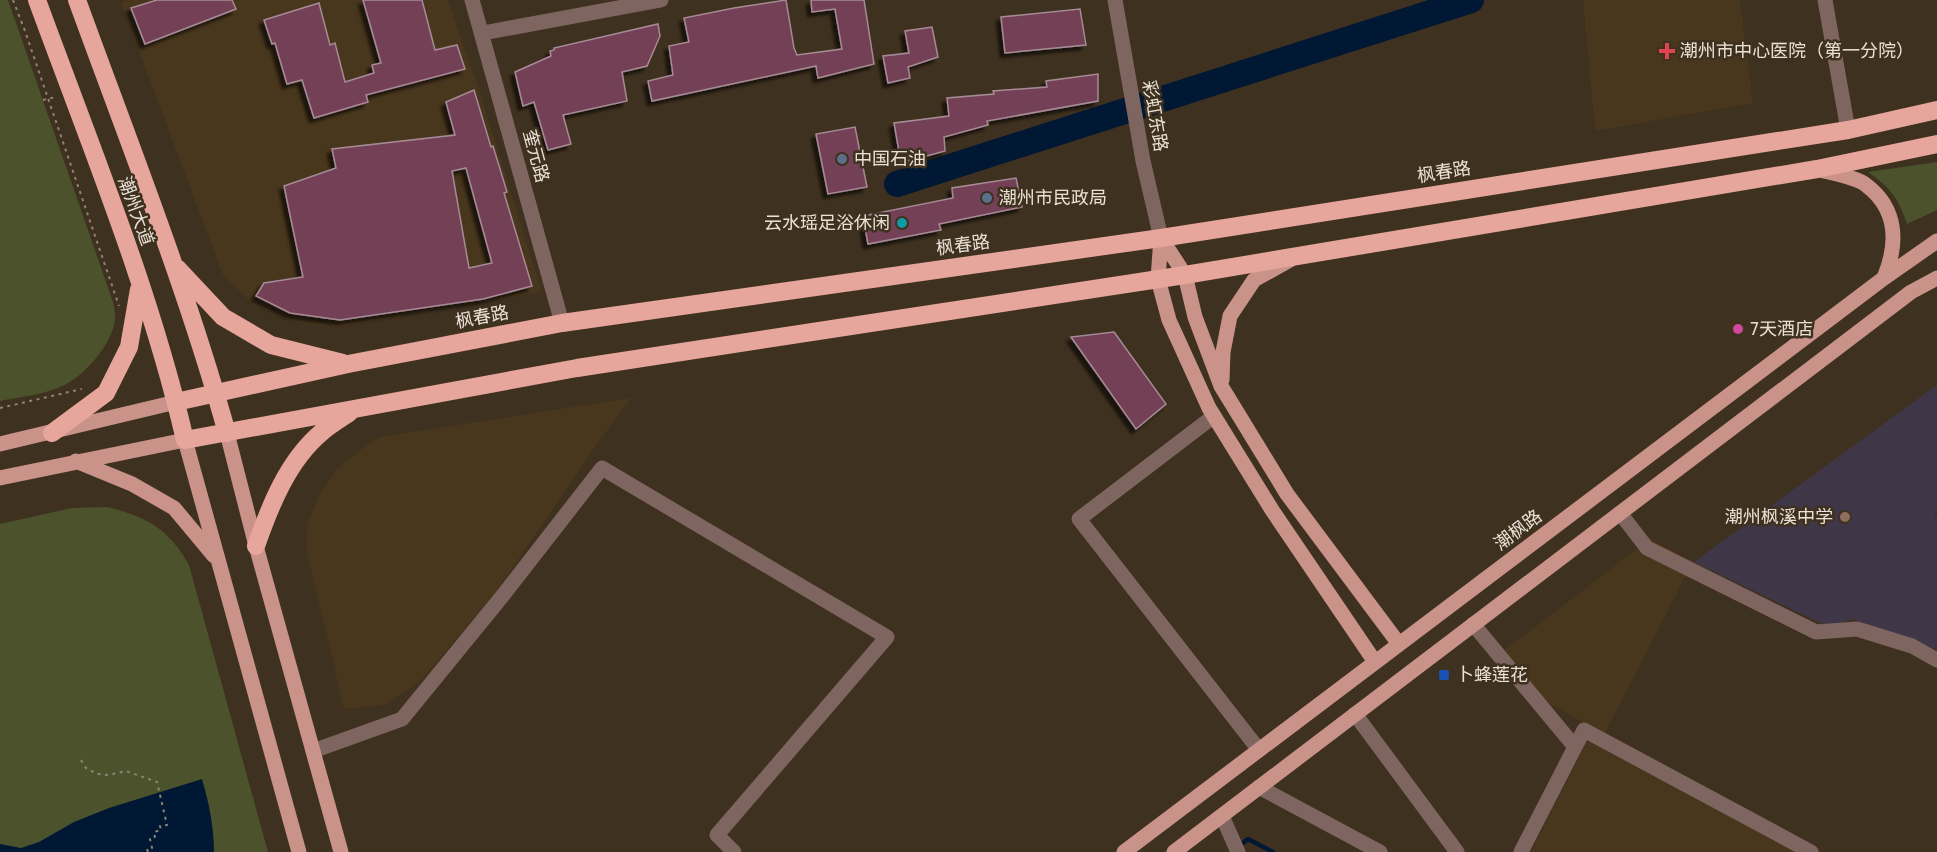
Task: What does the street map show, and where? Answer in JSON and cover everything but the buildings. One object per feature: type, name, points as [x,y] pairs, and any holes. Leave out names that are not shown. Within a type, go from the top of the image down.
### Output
[{"type":"highway","name":"潮州大道","points":[[37,0],[140,284],[176,402],[185,440]]},
{"type":"highway","name":"潮州大道","points":[[78,0],[172,262],[227,433]]},
{"type":"highway","name":"枫春路","points":[[176,402],[348,364],[562,323],[1161,238],[1848,130],[1937,110]]},
{"type":"highway","points":[[185,440],[577,368],[1185,275],[1816,168],[1937,144]]},
{"type":"highway","points":[[172,262],[223,317],[271,345],[348,364]]},
{"type":"highway","points":[[52,433],[106,393],[129,347],[140,284]]},
{"type":"highway","points":[[256,546],[270,506],[296,462],[320,433],[353,409]]},
{"type":"main road","points":[[1816,168],[1864,183],[1885,204],[1893,229],[1893,239],[1892,258],[1884,278]]},
{"type":"main road","points":[[1161,238],[1185,275],[1195,317],[1221,386],[1287,494],[1400,644]]},
{"type":"main road","points":[[1161,238],[1158,279],[1168,320],[1214,416],[1272,510],[1376,662]]},
{"type":"main road","name":"潮枫路","points":[[1124,852],[1884,278],[1937,241]]},
{"type":"main road","points":[[1221,386],[1223,352],[1230,315],[1254,280],[1298,256]]},
{"type":"main road","points":[[1174,852],[1911,292],[1937,278]]},
{"type":"main road","name":"枫春路","points":[[0,444],[176,402]]},
{"type":"main road","points":[[227,433],[341,852]]},
{"type":"main road","points":[[0,478],[185,440],[299,852]]},
{"type":"main road","points":[[76,461],[132,484],[174,508],[217,559]]},
{"type":"street","name":"奎元路","points":[[472,0],[562,323]]},
{"type":"street","points":[[483,33],[661,0]]},
{"type":"street","name":"彩虹东路","points":[[1115,0],[1143,161],[1161,238]]},
{"type":"street","points":[[1825,0],[1848,130]]},
{"type":"street","points":[[1214,416],[1079,519],[1258,750]]},
{"type":"street","points":[[313,751],[402,719],[504,594],[602,468],[887,637],[717,835],[734,852]]},
{"type":"street","points":[[1620,513],[1647,548],[1816,633],[1857,629],[1912,646],[1937,660]]},
{"type":"street","points":[[1473,624],[1575,747]]},
{"type":"street","points":[[1355,714],[1457,852]]},
{"type":"street","points":[[1521,852],[1584,730],[1811,852]]},
{"type":"street","points":[[1259,787],[1380,852]]},
{"type":"street","points":[[1221,816],[1235,845]]},
{"type":"path","points":[[13,0],[120,311]]},
{"type":"path","points":[[0,408],[81,390],[89,384]]},
{"type":"path","points":[[81,760],[86,768],[98,774],[108,776],[126,771],[157,782],[167,825],[160,826],[161,830],[154,832],[155,838],[150,839],[152,848],[147,849],[148,852]]},
{"type":"shaded area","points":[[129,0],[448,0],[479,90],[542,292],[339,327],[315,326],[287,320],[253,304],[223,275],[121,3]]},
{"type":"shaded area","name":"潮州市中心医院（第一分院）","points":[[1583,0],[1740,0],[1753,103],[1595,131]]},
{"type":"shaded area","name":"潮州枫溪中学","points":[[1937,385],[1937,510],[1934,516],[1937,517],[1937,650],[1852,619],[1829,627],[1694,562]]},
{"type":"shaded area","points":[[631,398],[499,588],[419,683],[384,705],[344,709],[306,548],[307,525],[318,497],[337,469],[380,437]]},
{"type":"shaded area","points":[[1650,539],[1693,562],[1605,733],[1824,852],[1531,852],[1594,728],[1534,695],[1502,652]]},
{"type":"green space","points":[[0,0],[8,0],[113,302],[115,320],[108,340],[95,360],[69,383],[38,394],[0,401]]},
{"type":"green space","points":[[1937,162],[1937,210],[1907,224],[1893,194],[1868,172]]},
{"type":"green space","points":[[107,507],[134,515],[155,526],[173,542],[189,565],[268,852],[0,852],[0,524],[72,508]]},
{"type":"water","points":[[202,779],[211,815],[214,852],[0,852],[0,844],[21,848],[39,842],[74,822],[109,808]]},
{"type":"waterway","points":[[897,184],[1471,0]]},
{"type":"waterway","points":[[1238,847],[1248,839],[1273,852]]},
{"type":"place","name":"潮州市中心医院（第一分院）","points":[[1667,51]]},
{"type":"place","name":"中国石油","points":[[842,159]]},
{"type":"place","name":"潮州市民政局","points":[[987,198]]},
{"type":"place","name":"云水瑶足浴休闲","points":[[902,223]]},
{"type":"place","name":"7天酒店","points":[[1738,329]]},
{"type":"place","name":"潮州枫溪中学","points":[[1845,517]]},
{"type":"place","name":"卜蜂莲花","points":[[1444,675]]}]
